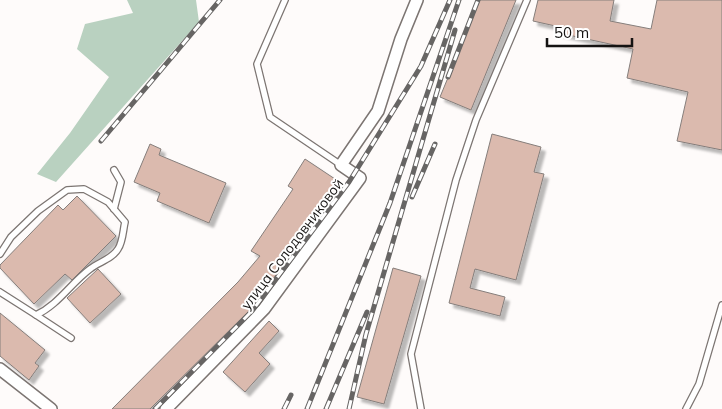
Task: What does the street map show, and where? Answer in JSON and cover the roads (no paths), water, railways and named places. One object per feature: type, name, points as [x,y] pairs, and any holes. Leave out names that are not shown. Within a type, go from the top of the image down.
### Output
[{"type":"street","name":"улица Солодовниковой","points":[[166,409],[264,309],[360,178],[341,165],[378,112],[401,40],[417,0]]},
{"type":"street","points":[[0,369],[51,409]]},
{"type":"lane","points":[[285,0],[257,64],[270,117],[341,165]]},
{"type":"lane","points":[[420,409],[410,354],[456,180],[476,120],[526,0]]},
{"type":"lane","points":[[114,170],[120,182],[114,209]]},
{"type":"lane","points":[[0,254],[18,230],[38,211],[67,190],[84,189],[108,202],[125,222],[119,248],[106,261],[91,268],[65,290],[49,309],[36,315]]},
{"type":"lane","points":[[0,292],[71,338]]},
{"type":"lane","points":[[686,409],[699,384],[722,304]]},
{"type":"lane","points":[[49,309],[51,325]]},
{"type":"railway","points":[[101,141],[220,0]]},
{"type":"railway","points":[[155,409],[252,311],[349,182],[421,66],[450,0]]},
{"type":"railway","points":[[307,409],[390,203],[459,0]]},
{"type":"railway","points":[[448,77],[478,0]]},
{"type":"railway","points":[[349,409],[366,334],[455,30]]},
{"type":"railway","points":[[412,197],[435,144]]},
{"type":"railway","points":[[326,409],[367,312]]},
{"type":"railway","points":[[284,409],[291,395]]}]
